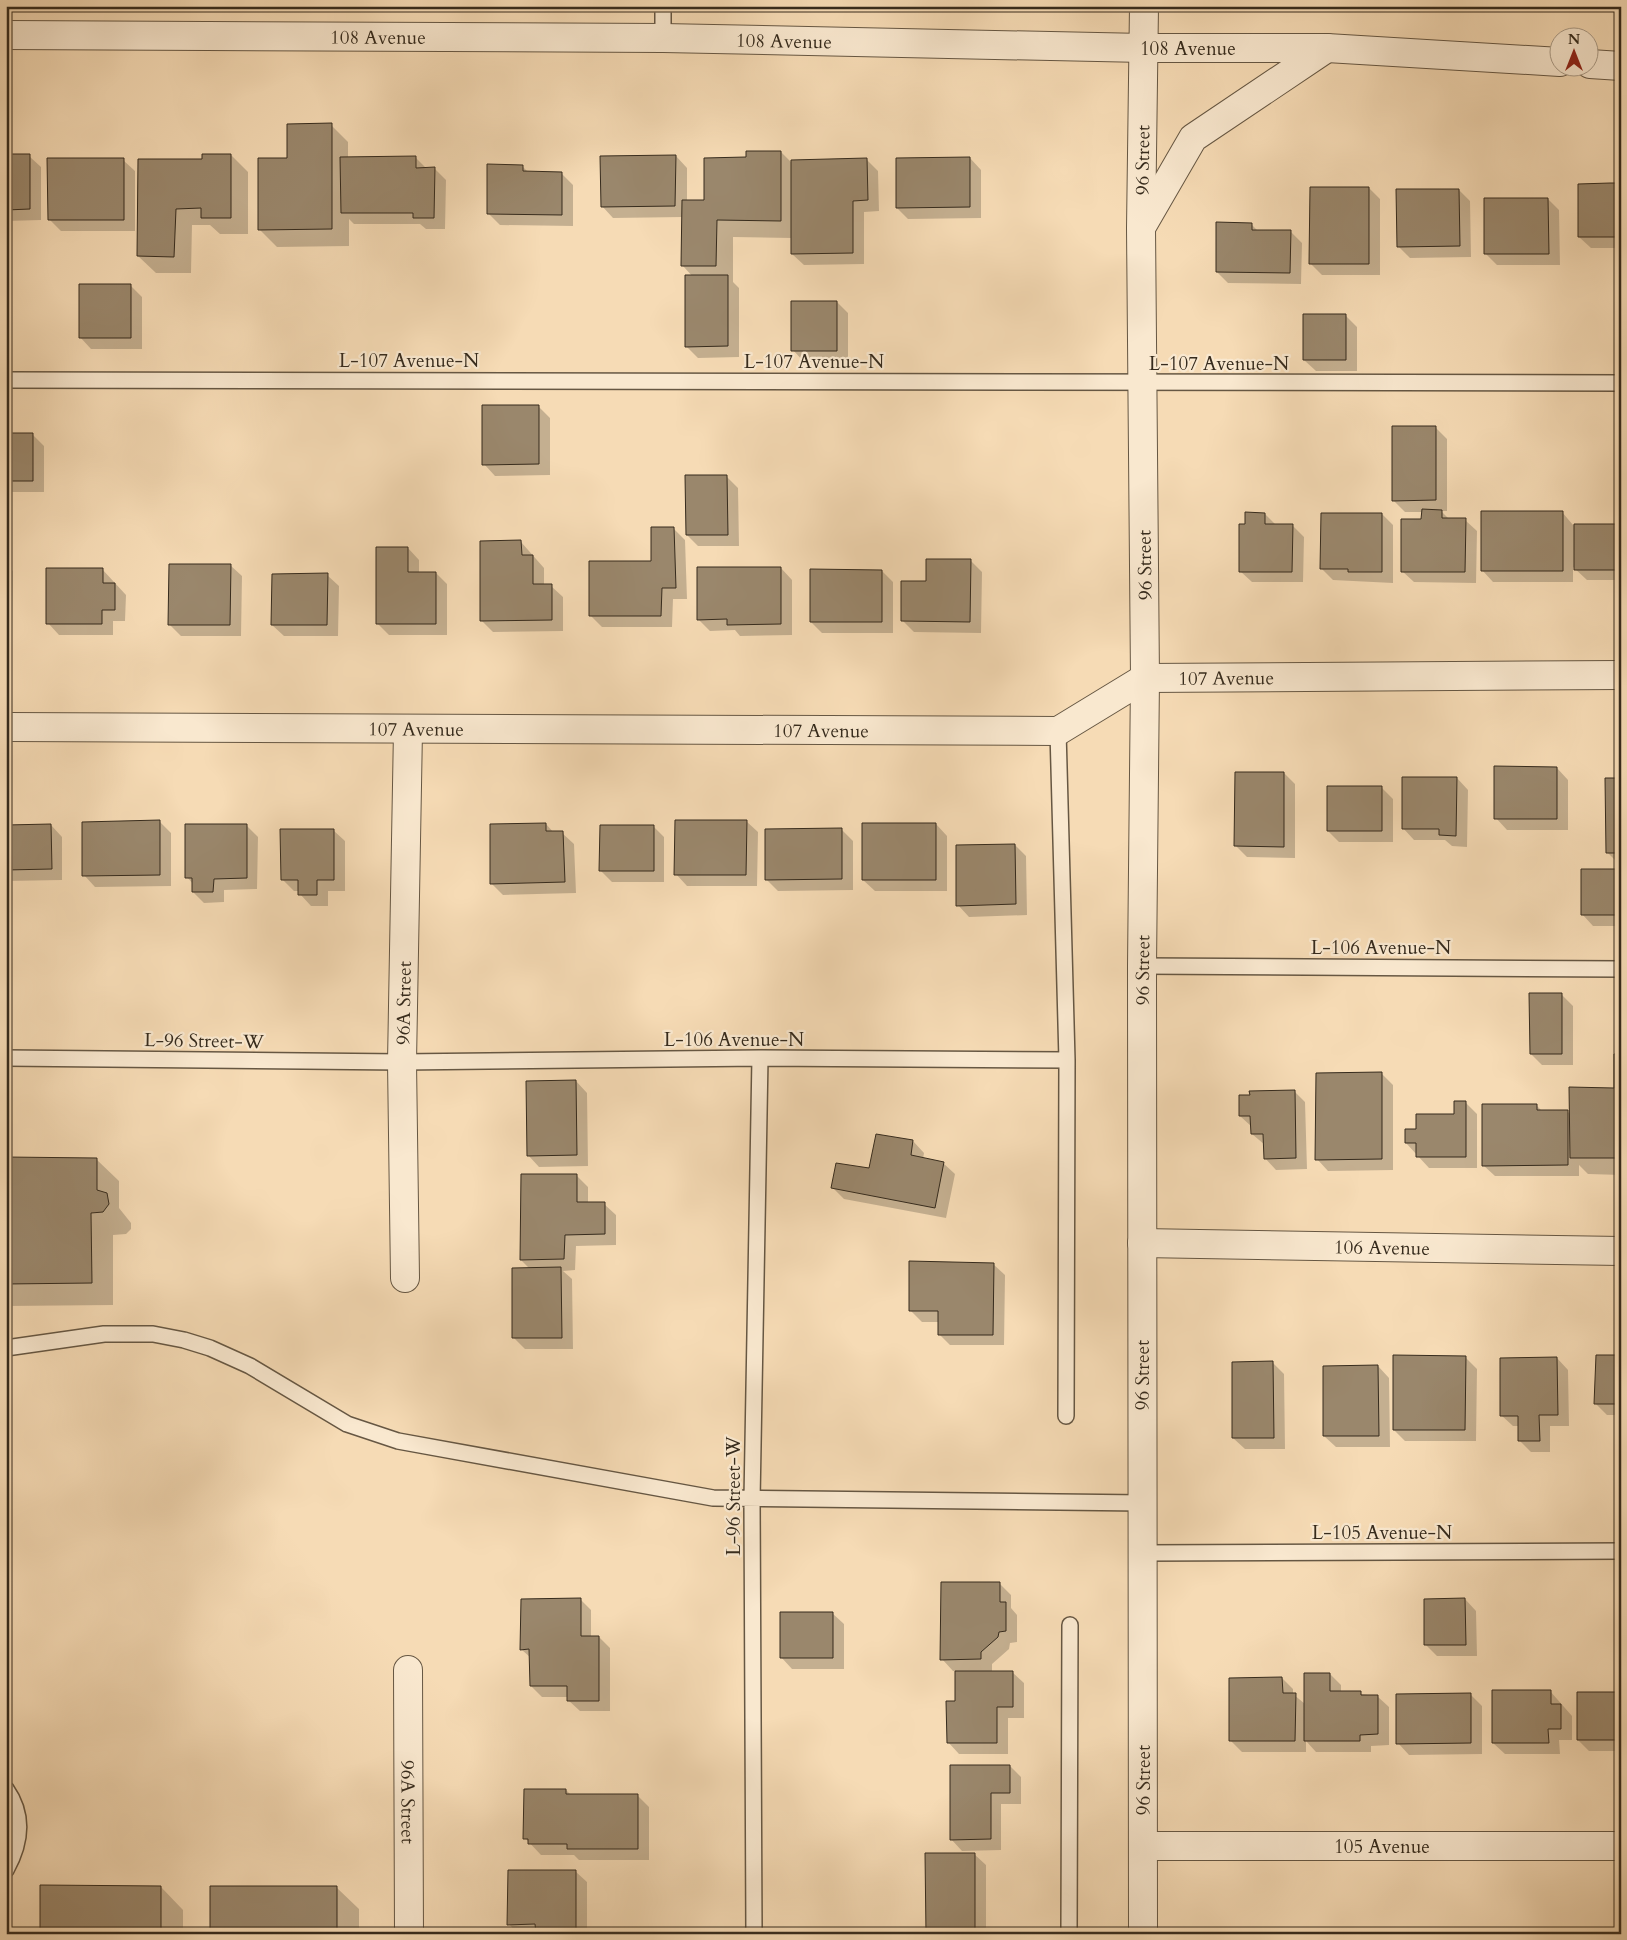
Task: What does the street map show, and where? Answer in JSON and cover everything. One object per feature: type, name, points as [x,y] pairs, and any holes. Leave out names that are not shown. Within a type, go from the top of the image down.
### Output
[{"type":"street","name":"96 Street","points":[[1143,1934],[1142,966],[1146,678],[1141,382],[1141,228],[1144,6]]},
{"type":"street","name":"108 Avenue","points":[[6,35],[663,38],[1144,48],[1327,48],[1550,61]]},
{"type":"street","points":[[1141,228],[1192,138],[1327,48]]},
{"type":"street","points":[[1600,65],[1621,66]]},
{"type":"street","name":"107 Avenue","points":[[1146,678],[1621,675]]},
{"type":"street","points":[[1058,731],[1146,678]]},
{"type":"street","name":"107 Avenue","points":[[6,728],[1058,731]]},
{"type":"street","name":"96A Street","points":[[405,1278],[402,1062],[408,730]]},
{"type":"street","name":"106 Avenue","points":[[1142,1243],[1621,1251]]},
{"type":"street","name":"96A Street","points":[[408,1670],[410,1934]]},
{"type":"street","name":"105 Avenue","points":[[1143,1846],[1621,1846]]},
{"type":"lane","points":[[663,6],[663,38]]},
{"type":"lane","name":"L-107 Avenue-N","points":[[6,380],[1621,384]]},
{"type":"lane","points":[[1058,731],[1067,1060],[1066,1416]]},
{"type":"lane","name":"L-106 Avenue-N","points":[[1142,966],[1621,969]]},
{"type":"lane","name":"L-96 Street-W","points":[[6,1058],[402,1062]]},
{"type":"lane","name":"L-106 Avenue-N","points":[[402,1062],[760,1058],[1067,1060]]},
{"type":"lane","name":"L-96 Street-W","points":[[754,1934],[752,1500],[760,1058]]},
{"type":"lane","points":[[6,1348],[104,1334],[153,1334],[210,1348],[250,1366],[347,1424],[398,1442],[713,1498],[752,1500],[1142,1503]]},
{"type":"lane","name":"L-105 Avenue-N","points":[[1142,1553],[1621,1551]]},
{"type":"lane","points":[[1069,1934],[1070,1625]]},
{"type":"lane","points":[[6,1789],[17,1809],[20,1830],[16,1852],[6,1870]]},
{"type":"building","points":[[332,123],[332,229],[258,230],[258,158],[287,158],[287,124]]},
{"type":"building","points":[[746,151],[781,151],[781,221],[717,220],[716,266],[681,266],[682,200],[704,200],[704,158],[746,157]]},
{"type":"building","points":[[6,154],[30,154],[30,209],[6,210]]},
{"type":"building","points":[[202,154],[231,154],[231,218],[201,218],[201,208],[176,209],[174,257],[137,256],[138,159],[202,159]]},
{"type":"building","points":[[676,155],[675,206],[601,207],[600,156]]},
{"type":"building","points":[[416,156],[416,168],[435,167],[434,218],[413,218],[413,213],[341,213],[340,157]]},
{"type":"building","points":[[970,157],[970,207],[896,208],[896,158]]},
{"type":"building","points":[[47,158],[124,158],[124,220],[48,220]]},
{"type":"building","points":[[867,158],[868,200],[853,201],[853,253],[791,254],[791,160]]},
{"type":"building","points":[[487,164],[523,165],[523,171],[562,172],[562,215],[487,214]]},
{"type":"building","points":[[1621,183],[1621,237],[1578,237],[1578,184]]},
{"type":"building","points":[[1310,187],[1369,187],[1369,264],[1309,264]]},
{"type":"building","points":[[1396,189],[1459,189],[1460,246],[1397,247]]},
{"type":"building","points":[[1484,198],[1548,198],[1549,254],[1484,254]]},
{"type":"building","points":[[1216,222],[1252,223],[1252,230],[1291,230],[1290,273],[1216,272]]},
{"type":"building","points":[[685,275],[728,275],[728,346],[685,347]]},
{"type":"building","points":[[79,284],[131,284],[131,338],[79,338]]},
{"type":"building","points":[[791,301],[837,301],[837,351],[791,351]]},
{"type":"building","points":[[1303,314],[1346,314],[1346,360],[1303,360]]},
{"type":"building","points":[[482,405],[539,405],[539,464],[482,465]]},
{"type":"building","points":[[1392,426],[1436,426],[1436,500],[1392,501]]},
{"type":"building","points":[[6,433],[33,433],[33,481],[6,481]]},
{"type":"building","points":[[685,475],[727,475],[728,535],[686,535]]},
{"type":"building","points":[[1422,509],[1442,510],[1442,518],[1466,518],[1465,572],[1401,572],[1401,519],[1421,519]]},
{"type":"building","points":[[1481,511],[1563,511],[1563,571],[1481,571]]},
{"type":"building","points":[[1245,512],[1265,513],[1265,524],[1293,524],[1292,572],[1239,572],[1239,524],[1245,524]]},
{"type":"building","points":[[1321,513],[1382,513],[1382,572],[1348,572],[1348,569],[1320,569]]},
{"type":"building","points":[[1574,524],[1621,524],[1621,570],[1574,570]]},
{"type":"building","points":[[651,527],[674,527],[676,588],[662,588],[661,616],[589,616],[589,561],[651,561]]},
{"type":"building","points":[[521,540],[522,555],[533,555],[533,584],[552,584],[552,620],[480,621],[480,541]]},
{"type":"building","points":[[376,547],[408,547],[408,572],[436,572],[436,624],[376,624]]},
{"type":"building","points":[[926,559],[971,559],[970,622],[901,621],[901,581],[926,581]]},
{"type":"building","points":[[169,564],[231,564],[230,625],[168,625]]},
{"type":"building","points":[[697,567],[781,567],[781,624],[727,625],[727,619],[697,620]]},
{"type":"building","points":[[46,568],[103,568],[103,583],[115,583],[115,610],[102,610],[102,624],[46,624]]},
{"type":"building","points":[[810,569],[882,570],[882,622],[810,622]]},
{"type":"building","points":[[328,573],[327,625],[271,625],[272,574]]},
{"type":"building","points":[[1494,766],[1557,767],[1557,819],[1494,819]]},
{"type":"building","points":[[1235,772],[1284,772],[1284,847],[1234,846]]},
{"type":"building","points":[[1402,777],[1457,777],[1456,836],[1439,835],[1439,829],[1402,829]]},
{"type":"building","points":[[1605,778],[1621,778],[1621,853],[1606,853]]},
{"type":"building","points":[[1327,786],[1382,786],[1382,831],[1327,831]]},
{"type":"building","points":[[160,820],[160,875],[82,876],[82,822]]},
{"type":"building","points":[[675,820],[747,820],[746,875],[674,875]]},
{"type":"building","points":[[546,823],[546,831],[563,831],[565,882],[490,884],[490,824]]},
{"type":"building","points":[[862,823],[936,823],[936,880],[862,880]]},
{"type":"building","points":[[51,824],[52,869],[6,870],[6,825]]},
{"type":"building","points":[[185,824],[247,824],[247,878],[214,879],[213,892],[192,892],[192,878],[185,878]]},
{"type":"building","points":[[600,825],[654,825],[654,871],[599,871]]},
{"type":"building","points":[[842,828],[842,879],[765,880],[765,829]]},
{"type":"building","points":[[280,829],[334,829],[334,880],[317,880],[317,895],[298,895],[298,880],[281,880]]},
{"type":"building","points":[[1015,844],[1016,904],[956,906],[956,845]]},
{"type":"building","points":[[1581,869],[1621,869],[1621,915],[1581,915]]},
{"type":"building","points":[[1529,993],[1562,993],[1562,1054],[1530,1054]]},
{"type":"building","points":[[1614,1054],[1621,1054],[1621,1158],[1570,1158],[1569,1087],[1614,1088]]},
{"type":"building","points":[[1382,1072],[1382,1159],[1315,1160],[1316,1073]]},
{"type":"building","points":[[576,1080],[577,1155],[527,1156],[526,1081]]},
{"type":"building","points":[[1295,1090],[1296,1158],[1264,1159],[1263,1134],[1251,1134],[1250,1116],[1239,1116],[1239,1095],[1250,1095],[1249,1091]]},
{"type":"building","points":[[1454,1101],[1466,1101],[1466,1157],[1416,1157],[1416,1143],[1405,1143],[1405,1129],[1416,1129],[1416,1114],[1454,1114]]},
{"type":"building","points":[[1482,1104],[1537,1104],[1537,1110],[1568,1110],[1568,1165],[1482,1166]]},
{"type":"building","points":[[876,1134],[913,1140],[911,1155],[944,1162],[935,1208],[831,1188],[836,1163],[869,1168]]},
{"type":"building","points":[[6,1157],[97,1158],[97,1190],[107,1193],[109,1204],[103,1212],[91,1213],[92,1283],[6,1284]]},
{"type":"building","points":[[521,1174],[577,1174],[577,1202],[605,1202],[605,1234],[565,1235],[564,1259],[520,1260]]},
{"type":"building","points":[[909,1261],[994,1263],[993,1335],[938,1335],[938,1311],[909,1311]]},
{"type":"building","points":[[561,1267],[562,1338],[512,1338],[512,1268]]},
{"type":"building","points":[[1393,1355],[1466,1356],[1465,1430],[1393,1430]]},
{"type":"building","points":[[1596,1355],[1621,1355],[1621,1404],[1594,1404]]},
{"type":"building","points":[[1557,1357],[1558,1415],[1539,1415],[1540,1441],[1518,1441],[1518,1416],[1500,1416],[1500,1358]]},
{"type":"building","points":[[1273,1361],[1274,1438],[1232,1438],[1232,1362]]},
{"type":"building","points":[[1378,1365],[1379,1436],[1323,1436],[1323,1366]]},
{"type":"building","points":[[941,1582],[1000,1582],[1000,1602],[1006,1602],[1006,1631],[999,1632],[998,1637],[981,1652],[981,1659],[940,1660]]},
{"type":"building","points":[[581,1598],[581,1636],[599,1636],[599,1701],[567,1701],[567,1686],[530,1686],[529,1649],[520,1650],[521,1599]]},
{"type":"building","points":[[1465,1598],[1466,1645],[1424,1645],[1424,1599]]},
{"type":"building","points":[[780,1612],[833,1612],[833,1658],[780,1658]]},
{"type":"building","points":[[955,1671],[1013,1671],[1013,1707],[997,1707],[997,1743],[947,1743],[946,1701],[955,1701]]},
{"type":"building","points":[[1304,1673],[1330,1673],[1330,1691],[1361,1691],[1361,1695],[1378,1695],[1378,1734],[1360,1735],[1360,1741],[1304,1741]]},
{"type":"building","points":[[1282,1677],[1283,1693],[1296,1693],[1295,1741],[1229,1741],[1229,1678]]},
{"type":"building","points":[[1492,1690],[1551,1690],[1551,1704],[1561,1704],[1561,1729],[1548,1729],[1549,1743],[1492,1743]]},
{"type":"building","points":[[1577,1692],[1621,1692],[1621,1740],[1577,1740]]},
{"type":"building","points":[[1471,1693],[1471,1743],[1396,1744],[1396,1694]]},
{"type":"building","points":[[950,1765],[1010,1765],[1010,1793],[991,1793],[991,1839],[950,1840]]},
{"type":"building","points":[[524,1789],[566,1789],[566,1794],[638,1794],[638,1849],[567,1849],[567,1844],[528,1844],[528,1839],[523,1839]]},
{"type":"building","points":[[925,1853],[975,1853],[975,1934],[926,1934]]},
{"type":"building","points":[[508,1870],[576,1870],[576,1934],[536,1934],[535,1924],[507,1925]]},
{"type":"building","points":[[40,1885],[161,1886],[161,1934],[40,1934]]},
{"type":"building","points":[[210,1886],[337,1886],[337,1934],[210,1934]]}]
